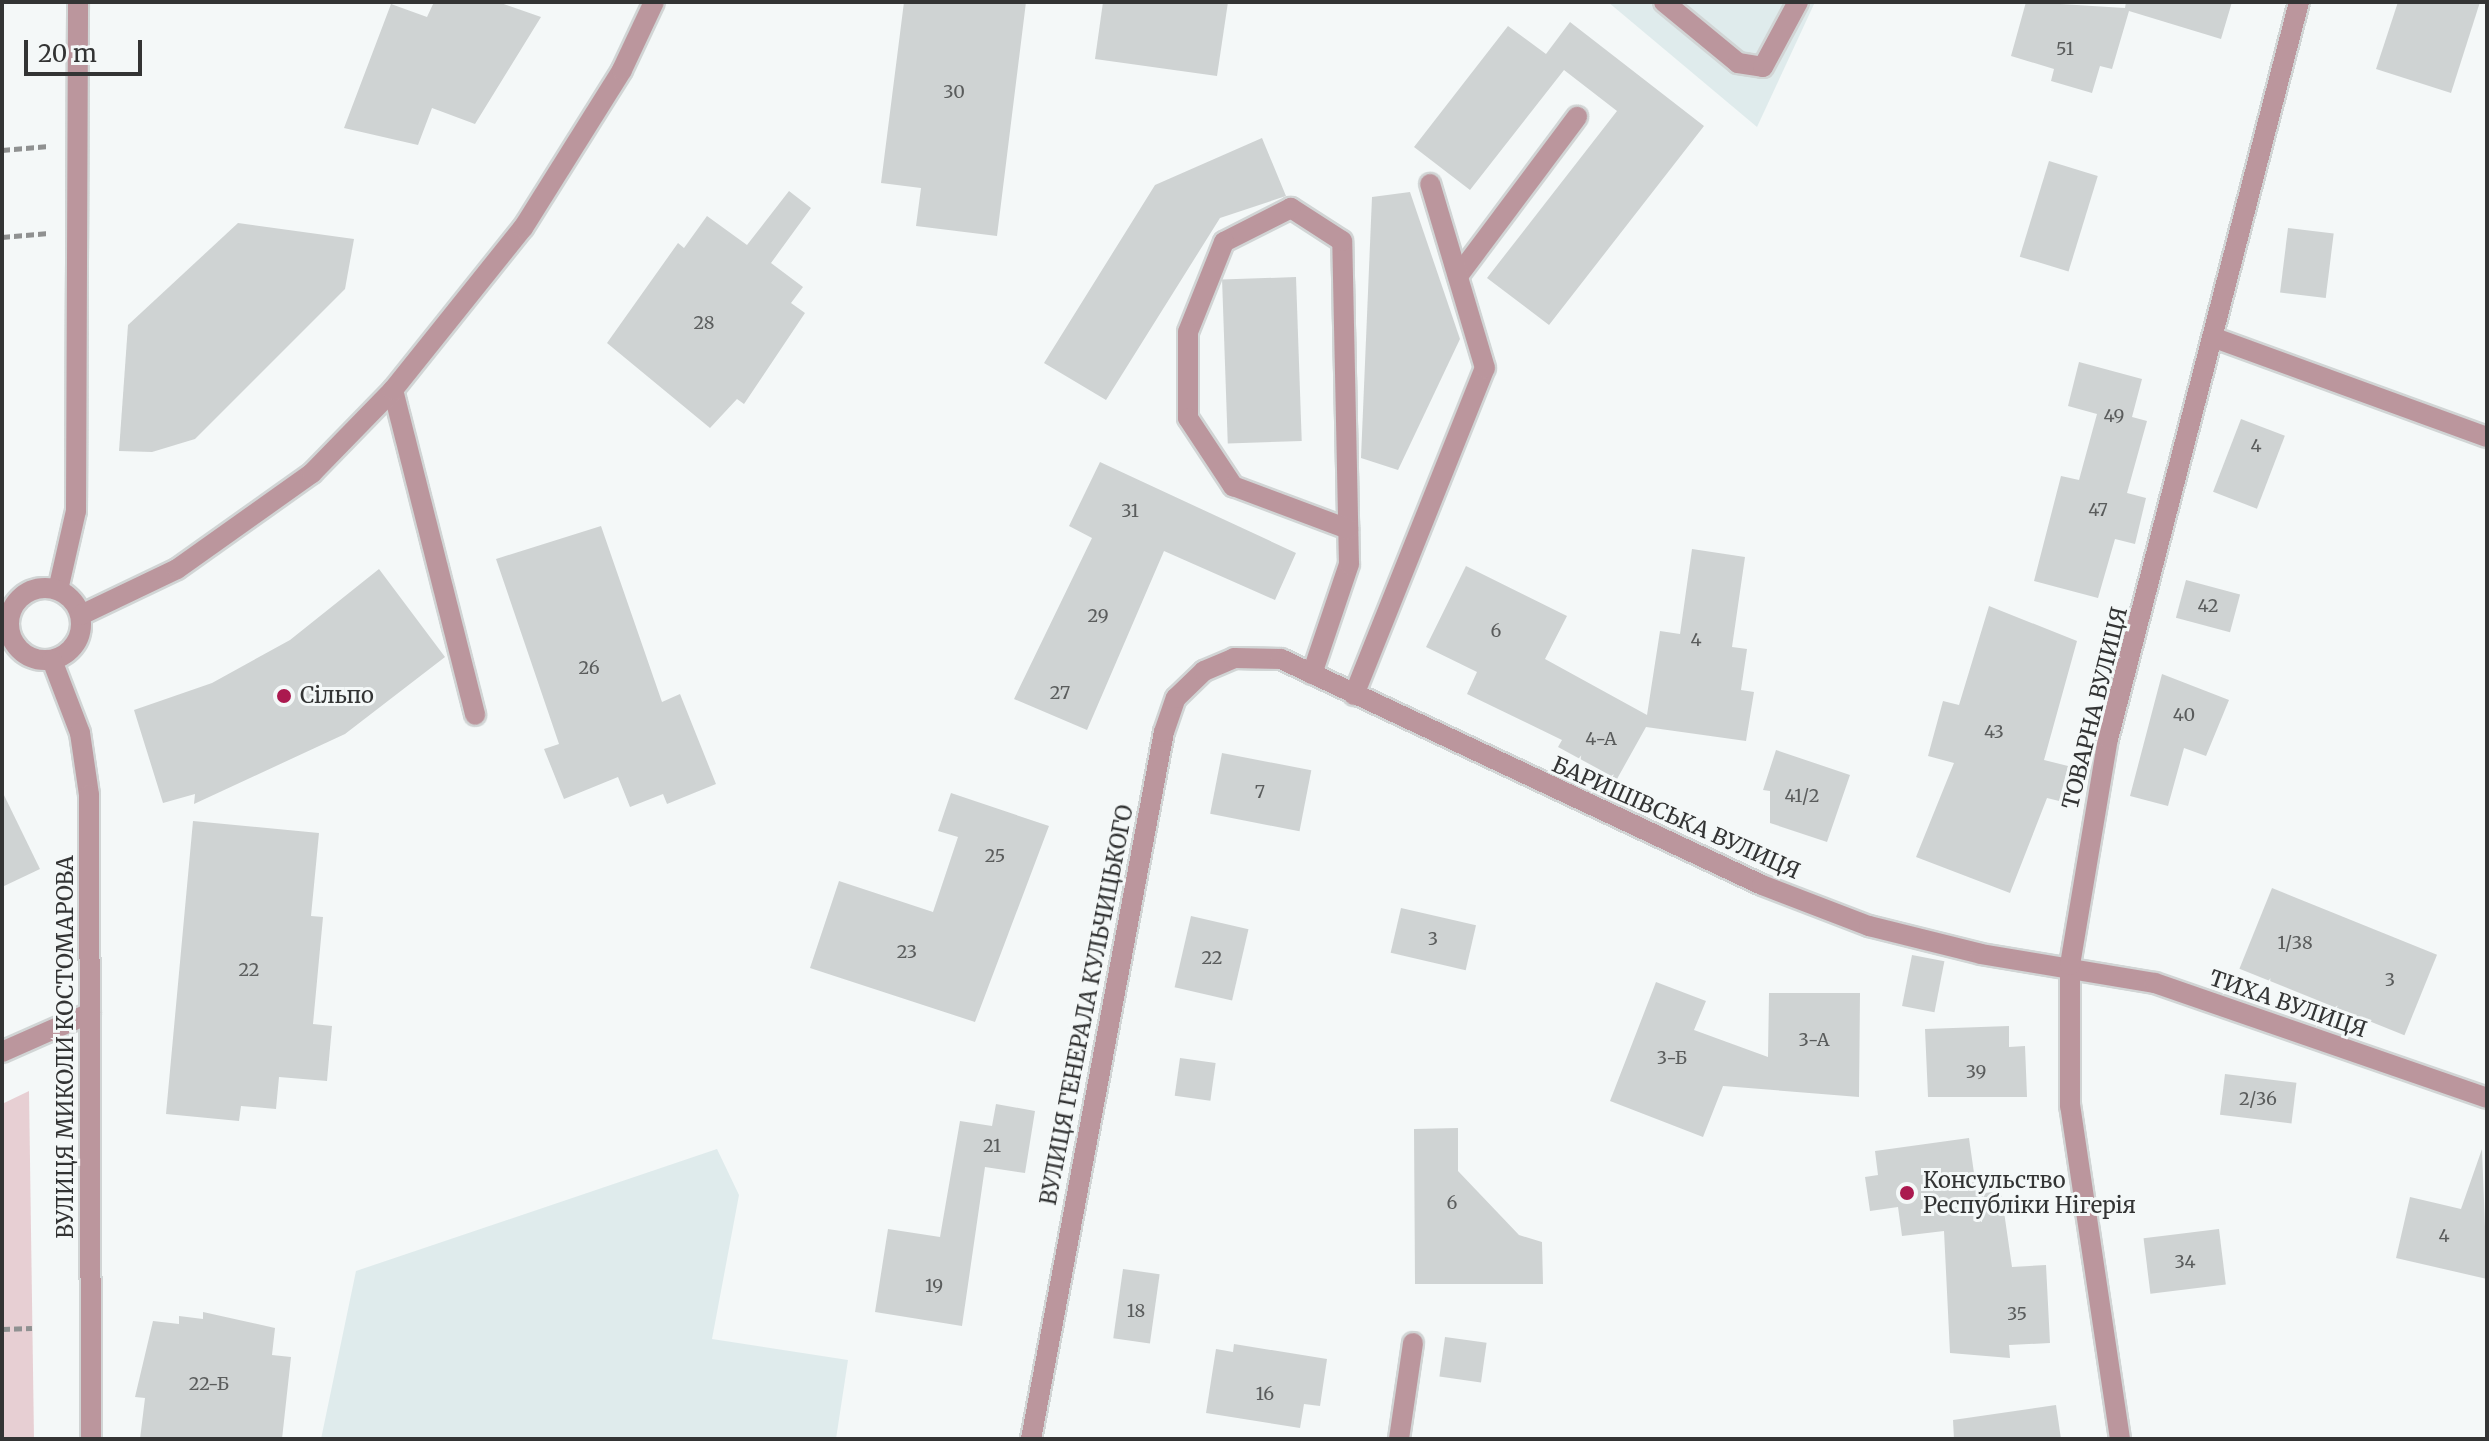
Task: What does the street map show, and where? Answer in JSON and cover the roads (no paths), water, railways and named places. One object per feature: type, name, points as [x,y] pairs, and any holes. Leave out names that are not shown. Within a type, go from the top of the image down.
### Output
[{"type":"street","points":[[58,590],[76,511],[78,2]]},
{"type":"street","points":[[81,615],[177,569],[312,473],[393,390],[523,228],[622,70],[654,2]]},
{"type":"street","points":[[1664,2],[1738,63],[1763,67],[1798,2]]},
{"type":"street","name":"ТОВАРНА ВУЛИЦЯ","points":[[2120,1439],[2070,1106],[2070,965],[2108,739],[2215,338],[2299,2]]},
{"type":"street","points":[[1458,276],[1577,117]]},
{"type":"street","points":[[1354,695],[1485,368],[1430,184]]},
{"type":"street","points":[[1312,674],[1349,564],[1342,241],[1291,208],[1224,242],[1188,332],[1188,418],[1233,486],[1348,529]]},
{"type":"street","points":[[2215,338],[2487,437]]},
{"type":"street","points":[[393,390],[475,715]]},
{"type":"street","points":[[34,589],[58,590],[81,615],[78,638],[52,660],[29,656],[7,642],[14,603],[34,589]]},
{"type":"street","name":"ВУЛИЦЯ ГЕНЕРАЛА КУЛЬЧИЦЬКОГО","points":[[1031,1439],[1164,732],[1176,698],[1204,671],[1234,658],[1281,659]]},
{"type":"street","name":"БАРИШІВСЬКА ВУЛИЦЯ","points":[[1281,659],[1762,885],[1869,926],[1981,954],[2070,965]]},
{"type":"street","name":"ВУЛИЦЯ МИКОЛИ КОСТОМАРОВА","points":[[52,660],[80,733],[89,795],[91,1439]]},
{"type":"street","name":"ТИХА ВУЛИЦЯ","points":[[2070,965],[2155,983],[2487,1098]]},
{"type":"street","points":[[2,1052],[90,1013]]},
{"type":"street","points":[[1399,1439],[1413,1343]]},
{"type":"place","name":"Сільпо","points":[[284,696]]},
{"type":"place","name":"Консульство Республіки Нігерія","points":[[1907,1193]]}]
